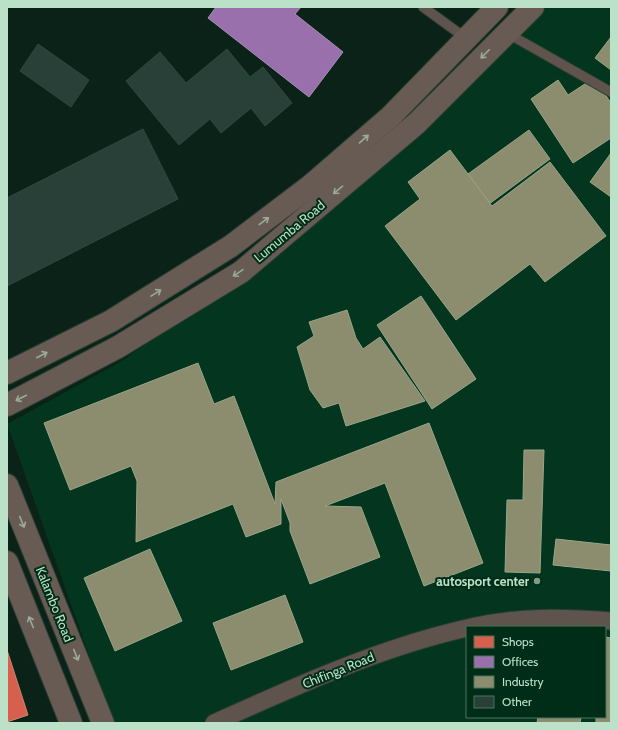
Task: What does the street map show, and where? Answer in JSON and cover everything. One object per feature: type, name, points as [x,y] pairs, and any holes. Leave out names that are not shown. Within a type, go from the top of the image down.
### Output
[{"type":"main road","name":"Lumumba Road","points":[[7,373],[111,321],[231,246],[310,186],[385,121],[497,7]]},
{"type":"main road","name":"Lumumba Road","points":[[7,405],[118,347],[241,272],[417,123],[533,7]]},
{"type":"main road","name":"Kalambo Road","points":[[7,485],[103,723]]},
{"type":"main road","points":[[7,562],[71,723]]},
{"type":"street","points":[[477,626],[513,620],[560,617],[611,621]]},
{"type":"street","name":"Chifinga Road","points":[[214,723],[359,660],[433,636],[466,628]]},
{"type":"lane","points":[[423,7],[467,39]]},
{"type":"lane","points":[[507,33],[611,92]]},
{"type":"shaded area","points":[[532,7],[611,7],[611,723],[113,723],[7,424],[122,361],[239,275]]},
{"type":"building: Shops","points":[[7,650],[28,715],[7,722]]},
{"type":"building: Offices","points":[[216,7],[301,7],[295,14],[343,52],[309,97],[208,18]]},
{"type":"building: Industry","points":[[611,37],[611,70],[595,58]]},
{"type":"building: Industry","points":[[594,78],[611,103],[611,138],[573,163],[531,99],[558,80],[568,95]]},
{"type":"building: Industry","points":[[529,130],[550,159],[489,204],[468,174]]},
{"type":"building: Industry","points":[[450,150],[492,206],[550,162],[606,236],[545,282],[530,264],[456,320],[385,226],[420,199],[408,182]]},
{"type":"building: Industry","points":[[611,153],[611,197],[590,182]]},
{"type":"building: Industry","points":[[421,296],[476,379],[432,409],[377,325]]},
{"type":"building: Industry","points":[[347,310],[356,338],[363,349],[380,337],[425,401],[346,426],[339,403],[323,408],[310,390],[297,347],[314,336],[309,322]]},
{"type":"building: Industry","points":[[198,363],[214,404],[234,396],[275,504],[276,482],[429,423],[483,563],[424,586],[385,483],[325,506],[361,507],[380,557],[310,584],[290,531],[290,523],[281,499],[281,524],[246,537],[233,504],[136,542],[137,481],[131,466],[70,490],[44,423]]},
{"type":"building: Industry","points":[[524,450],[544,450],[540,573],[505,572],[507,500],[523,500]]},
{"type":"building: Industry","points":[[556,539],[611,545],[611,571],[553,565]]},
{"type":"building: Industry","points":[[150,549],[182,621],[115,651],[84,578]]},
{"type":"building: Industry","points":[[285,595],[303,642],[231,670],[213,623]]},
{"type":"building: Industry","points":[[606,637],[611,638],[611,723],[596,723],[596,718],[606,718]]},
{"type":"building: Industry","points":[[538,718],[581,718],[580,723],[537,723]]},
{"type":"building: Other","points":[[38,44],[89,80],[71,107],[20,71]]},
{"type":"building: Other","points":[[227,49],[250,77],[263,67],[292,103],[265,126],[251,108],[221,133],[210,119],[179,145],[126,81],[160,52],[186,83]]},
{"type":"building: Other","points":[[143,129],[178,199],[7,286],[7,198]]},
{"type":"place","name":"autosport center","points":[[537,581]]}]
